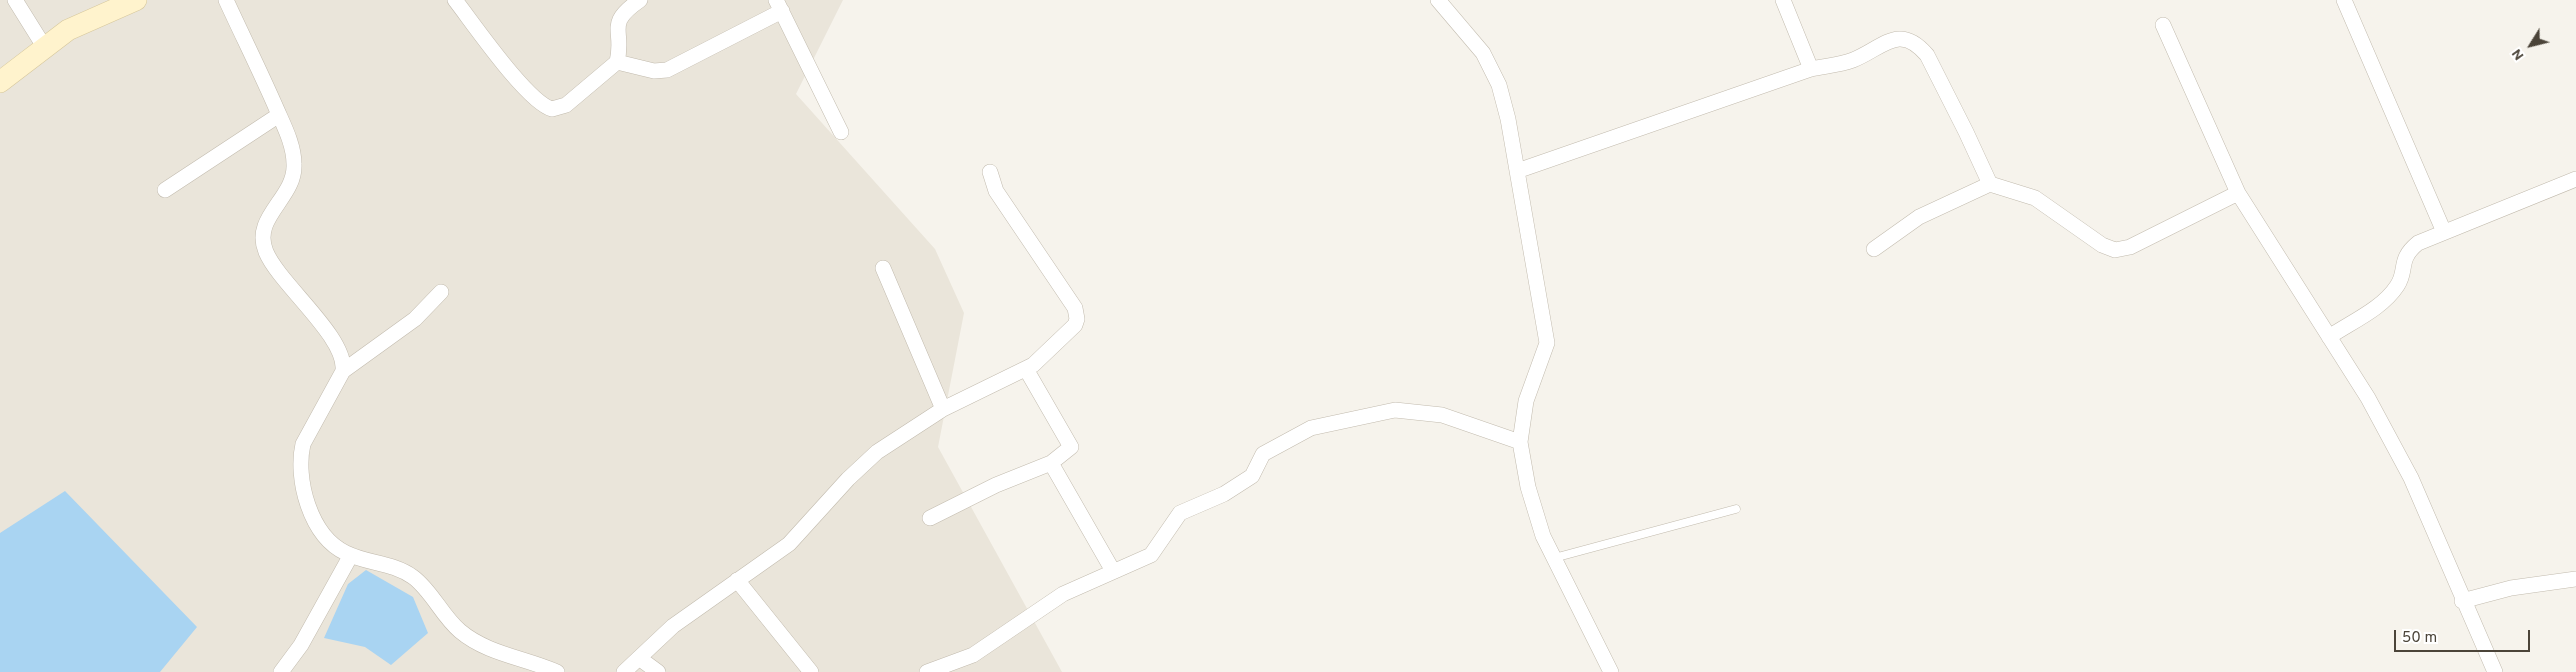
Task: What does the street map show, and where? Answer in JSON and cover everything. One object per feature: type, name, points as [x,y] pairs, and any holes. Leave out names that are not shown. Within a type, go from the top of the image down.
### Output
[{"type":"main road","points":[[0,82],[68,30],[136,0]]},
{"type":"street","points":[[15,0],[45,48]]},
{"type":"street","points":[[226,0],[290,143],[294,170],[287,193],[267,218],[263,230],[263,243],[273,265],[333,341],[343,359],[343,371]]},
{"type":"street","points":[[455,0],[518,79],[548,108],[559,109],[617,62],[618,23],[624,11],[640,0]]},
{"type":"street","points":[[1782,0],[1811,69]]},
{"type":"street","points":[[2344,0],[2444,232]]},
{"type":"street","points":[[1443,2],[1483,53],[1499,85],[1508,119],[1547,343],[1526,401],[1520,442],[1528,487],[1543,536],[1612,672]]},
{"type":"street","points":[[617,62],[654,71],[667,70],[779,5],[841,132]]},
{"type":"street","points":[[2163,25],[2238,194],[2368,398],[2411,478],[2462,601],[2495,672]]},
{"type":"street","points":[[1517,171],[1811,69],[1850,61],[1890,40],[1904,38],[1918,44],[1927,55],[1990,184]]},
{"type":"street","points":[[165,190],[279,115]]},
{"type":"street","points":[[624,672],[673,626],[789,544],[861,466],[877,452],[943,408],[1026,369],[1075,325],[1075,308],[996,191],[990,172]]},
{"type":"street","points":[[2329,337],[2383,302],[2398,285],[2408,252],[2418,243],[2576,178]]},
{"type":"street","points":[[1874,248],[1919,217],[1990,184],[2035,198],[2102,246],[2115,250],[2130,246],[2238,194]]},
{"type":"street","points":[[883,268],[943,408]]},
{"type":"street","points":[[442,292],[415,319],[343,371],[303,444],[300,479],[317,524],[335,547],[351,555],[394,566],[413,578],[452,624],[468,638],[489,648],[557,672]]},
{"type":"street","points":[[930,518],[996,485],[1051,463],[1071,447],[1026,369]]},
{"type":"street","points":[[927,672],[973,655],[1050,601],[1152,555],[1180,513],[1224,494],[1252,476],[1263,454],[1310,428],[1394,410],[1442,415],[1520,442]]},
{"type":"street","points":[[1051,463],[1113,571]]},
{"type":"street","points":[[281,672],[301,645],[351,555]]},
{"type":"street","points":[[2462,601],[2511,588],[2576,579]]},
{"type":"street","points":[[737,580],[810,672]]},
{"type":"street","points":[[639,658],[658,672]]},
{"type":"street","points":[[799,672],[810,672]]},
{"type":"lane","points":[[1554,558],[1736,509]]},
{"type":"shaded area","points":[[0,0],[843,0],[796,94],[935,249],[964,313],[938,447],[1062,672],[0,672]]},
{"type":"water","points":[[65,491],[197,627],[160,672],[0,672],[0,533]]},
{"type":"water","points":[[366,570],[413,597],[428,633],[391,665],[365,647],[324,638],[348,584]]}]
